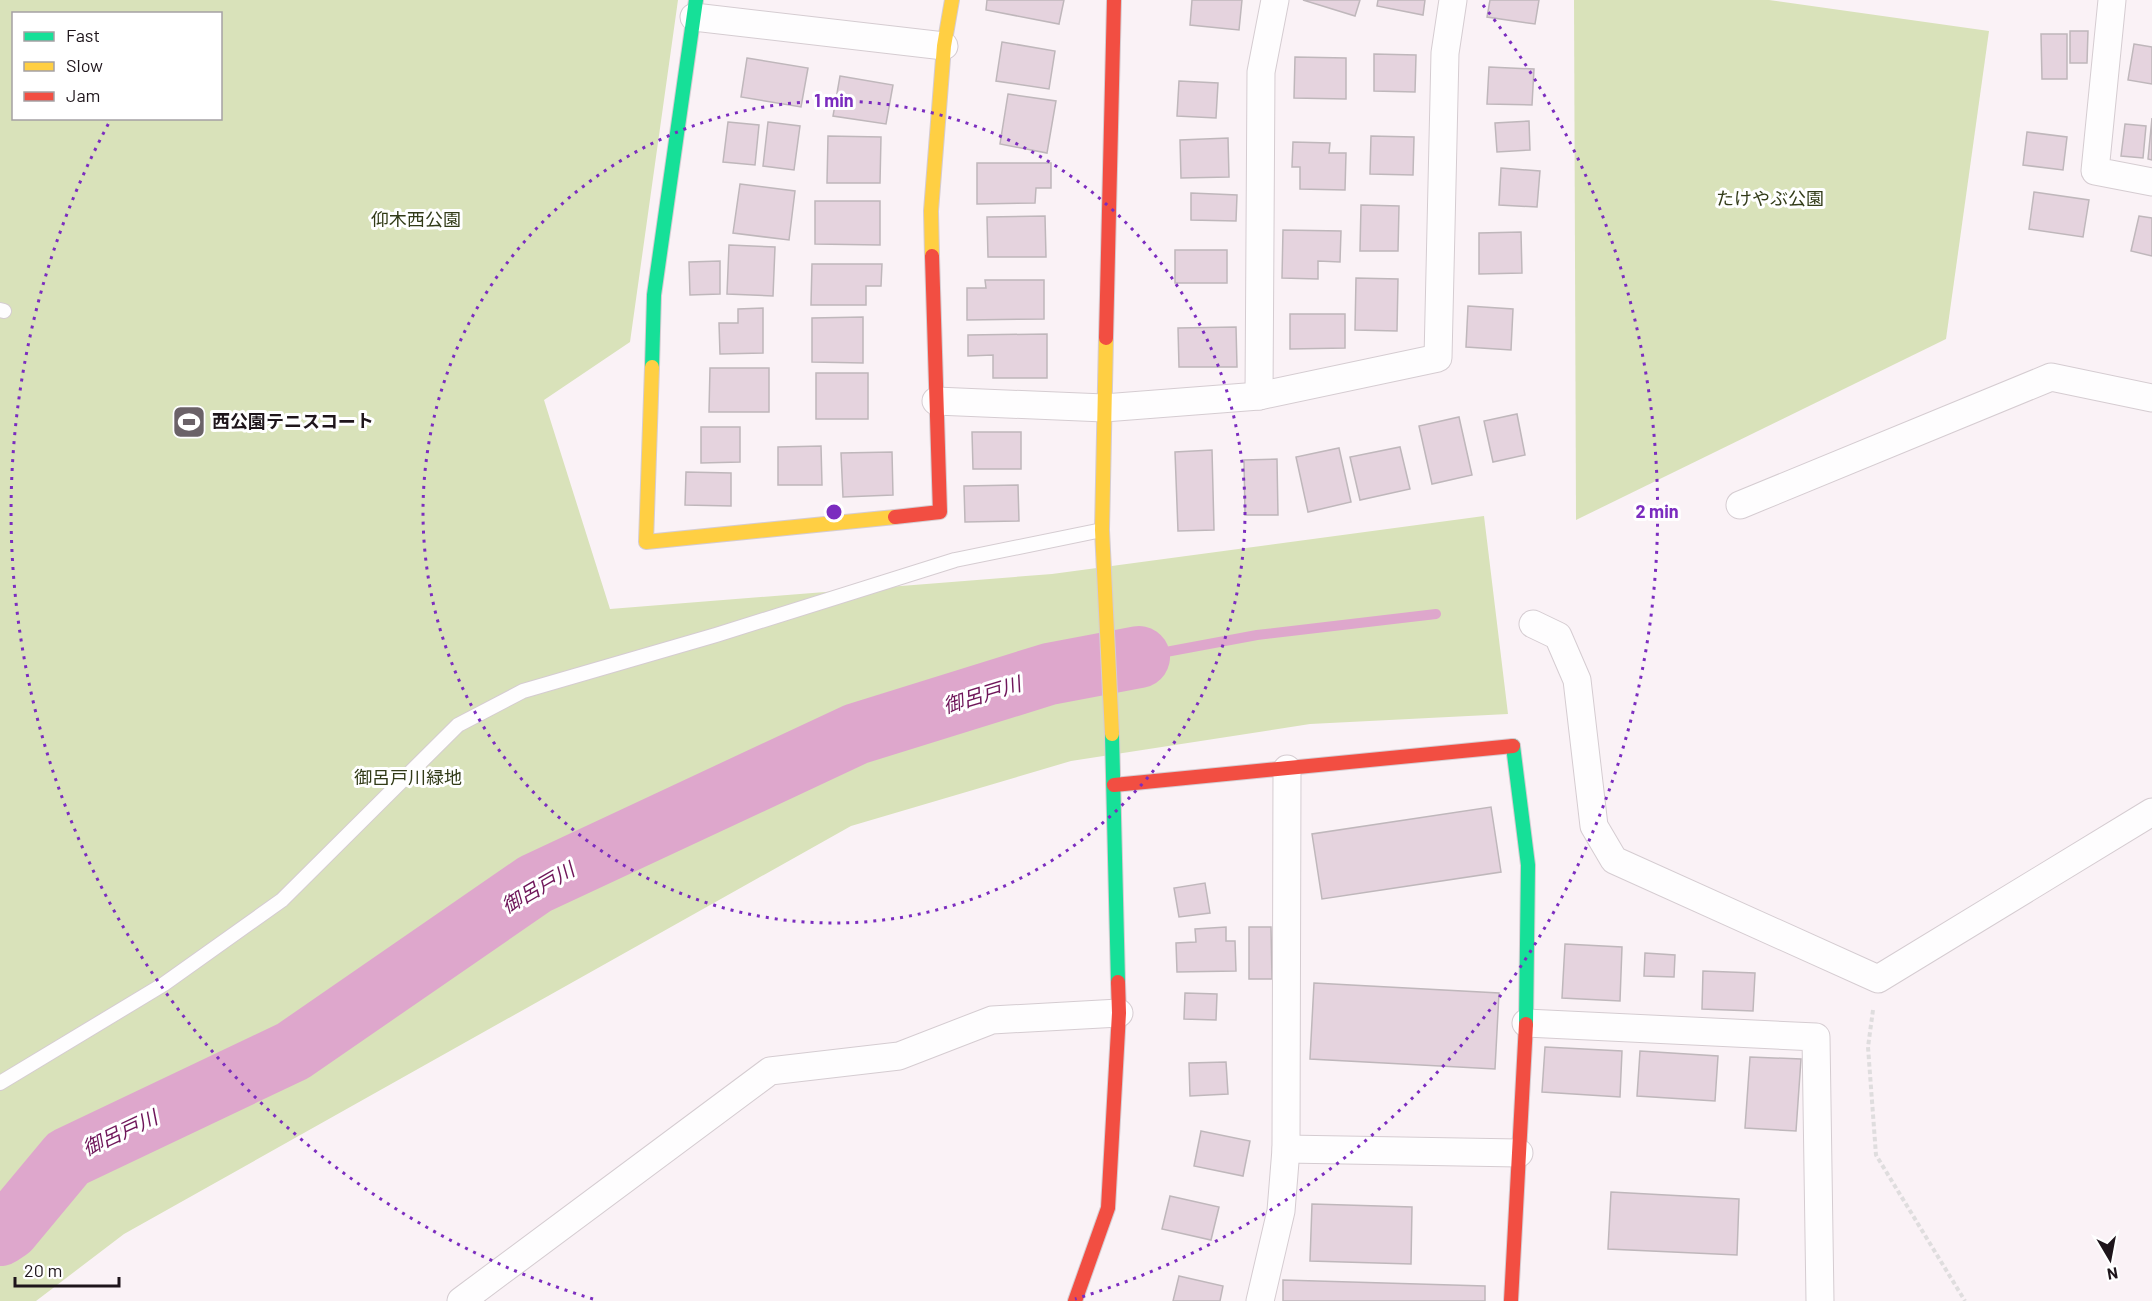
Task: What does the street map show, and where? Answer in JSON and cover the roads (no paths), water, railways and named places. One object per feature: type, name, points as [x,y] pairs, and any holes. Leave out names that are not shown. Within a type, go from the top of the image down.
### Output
[{"type":"street","points":[[944,46],[695,9],[654,295],[646,542],[940,512],[931,211],[944,46],[952,0]]},
{"type":"street","points":[[1075,1301],[1108,1208],[1119,1013],[1114,785],[1102,530],[1114,0]]},
{"type":"street","points":[[1259,396],[1261,72],[1275,0]]},
{"type":"street","points":[[936,401],[1104,408],[1259,396],[1438,358],[1444,52],[1453,0]]},
{"type":"street","points":[[2112,0],[2095,171],[2152,182]]},
{"type":"street","points":[[1740,505],[2051,377],[2152,398]]},
{"type":"street","points":[[1533,624],[1558,636],[1578,680],[1594,826],[1614,860],[1878,979],[2152,812]]},
{"type":"street","points":[[1114,785],[1513,745],[1528,865],[1526,1023],[1511,1301]]},
{"type":"street","points":[[1260,1301],[1281,1211],[1286,1149],[1287,769]]},
{"type":"street","points":[[461,1301],[770,1071],[899,1056],[992,1020],[1119,1013]]},
{"type":"street","points":[[1526,1023],[1816,1037],[1820,1301]]},
{"type":"street","points":[[1286,1149],[1519,1153]]},
{"type":"lane","points":[[0,1083],[164,984],[282,900],[458,725],[523,691],[955,560],[1102,530]]},
{"type":"waterway","points":[[1139,657],[1257,635],[1436,614]]},
{"type":"waterway","name":"御呂戸川","points":[[0,1235],[9,1229],[68,1158],[293,1051],[535,884],[856,734],[1049,674],[1139,657]]},
{"type":"place","name":"西公園テニスコート","points":[[189,422]]},
{"type":"park label","name":"たけやぶ公園","points":[[1770,199]]},
{"type":"park label","name":"仰木西公園","points":[[416,220]]},
{"type":"park label","name":"御呂戸川緑地","points":[[408,778]]}]
